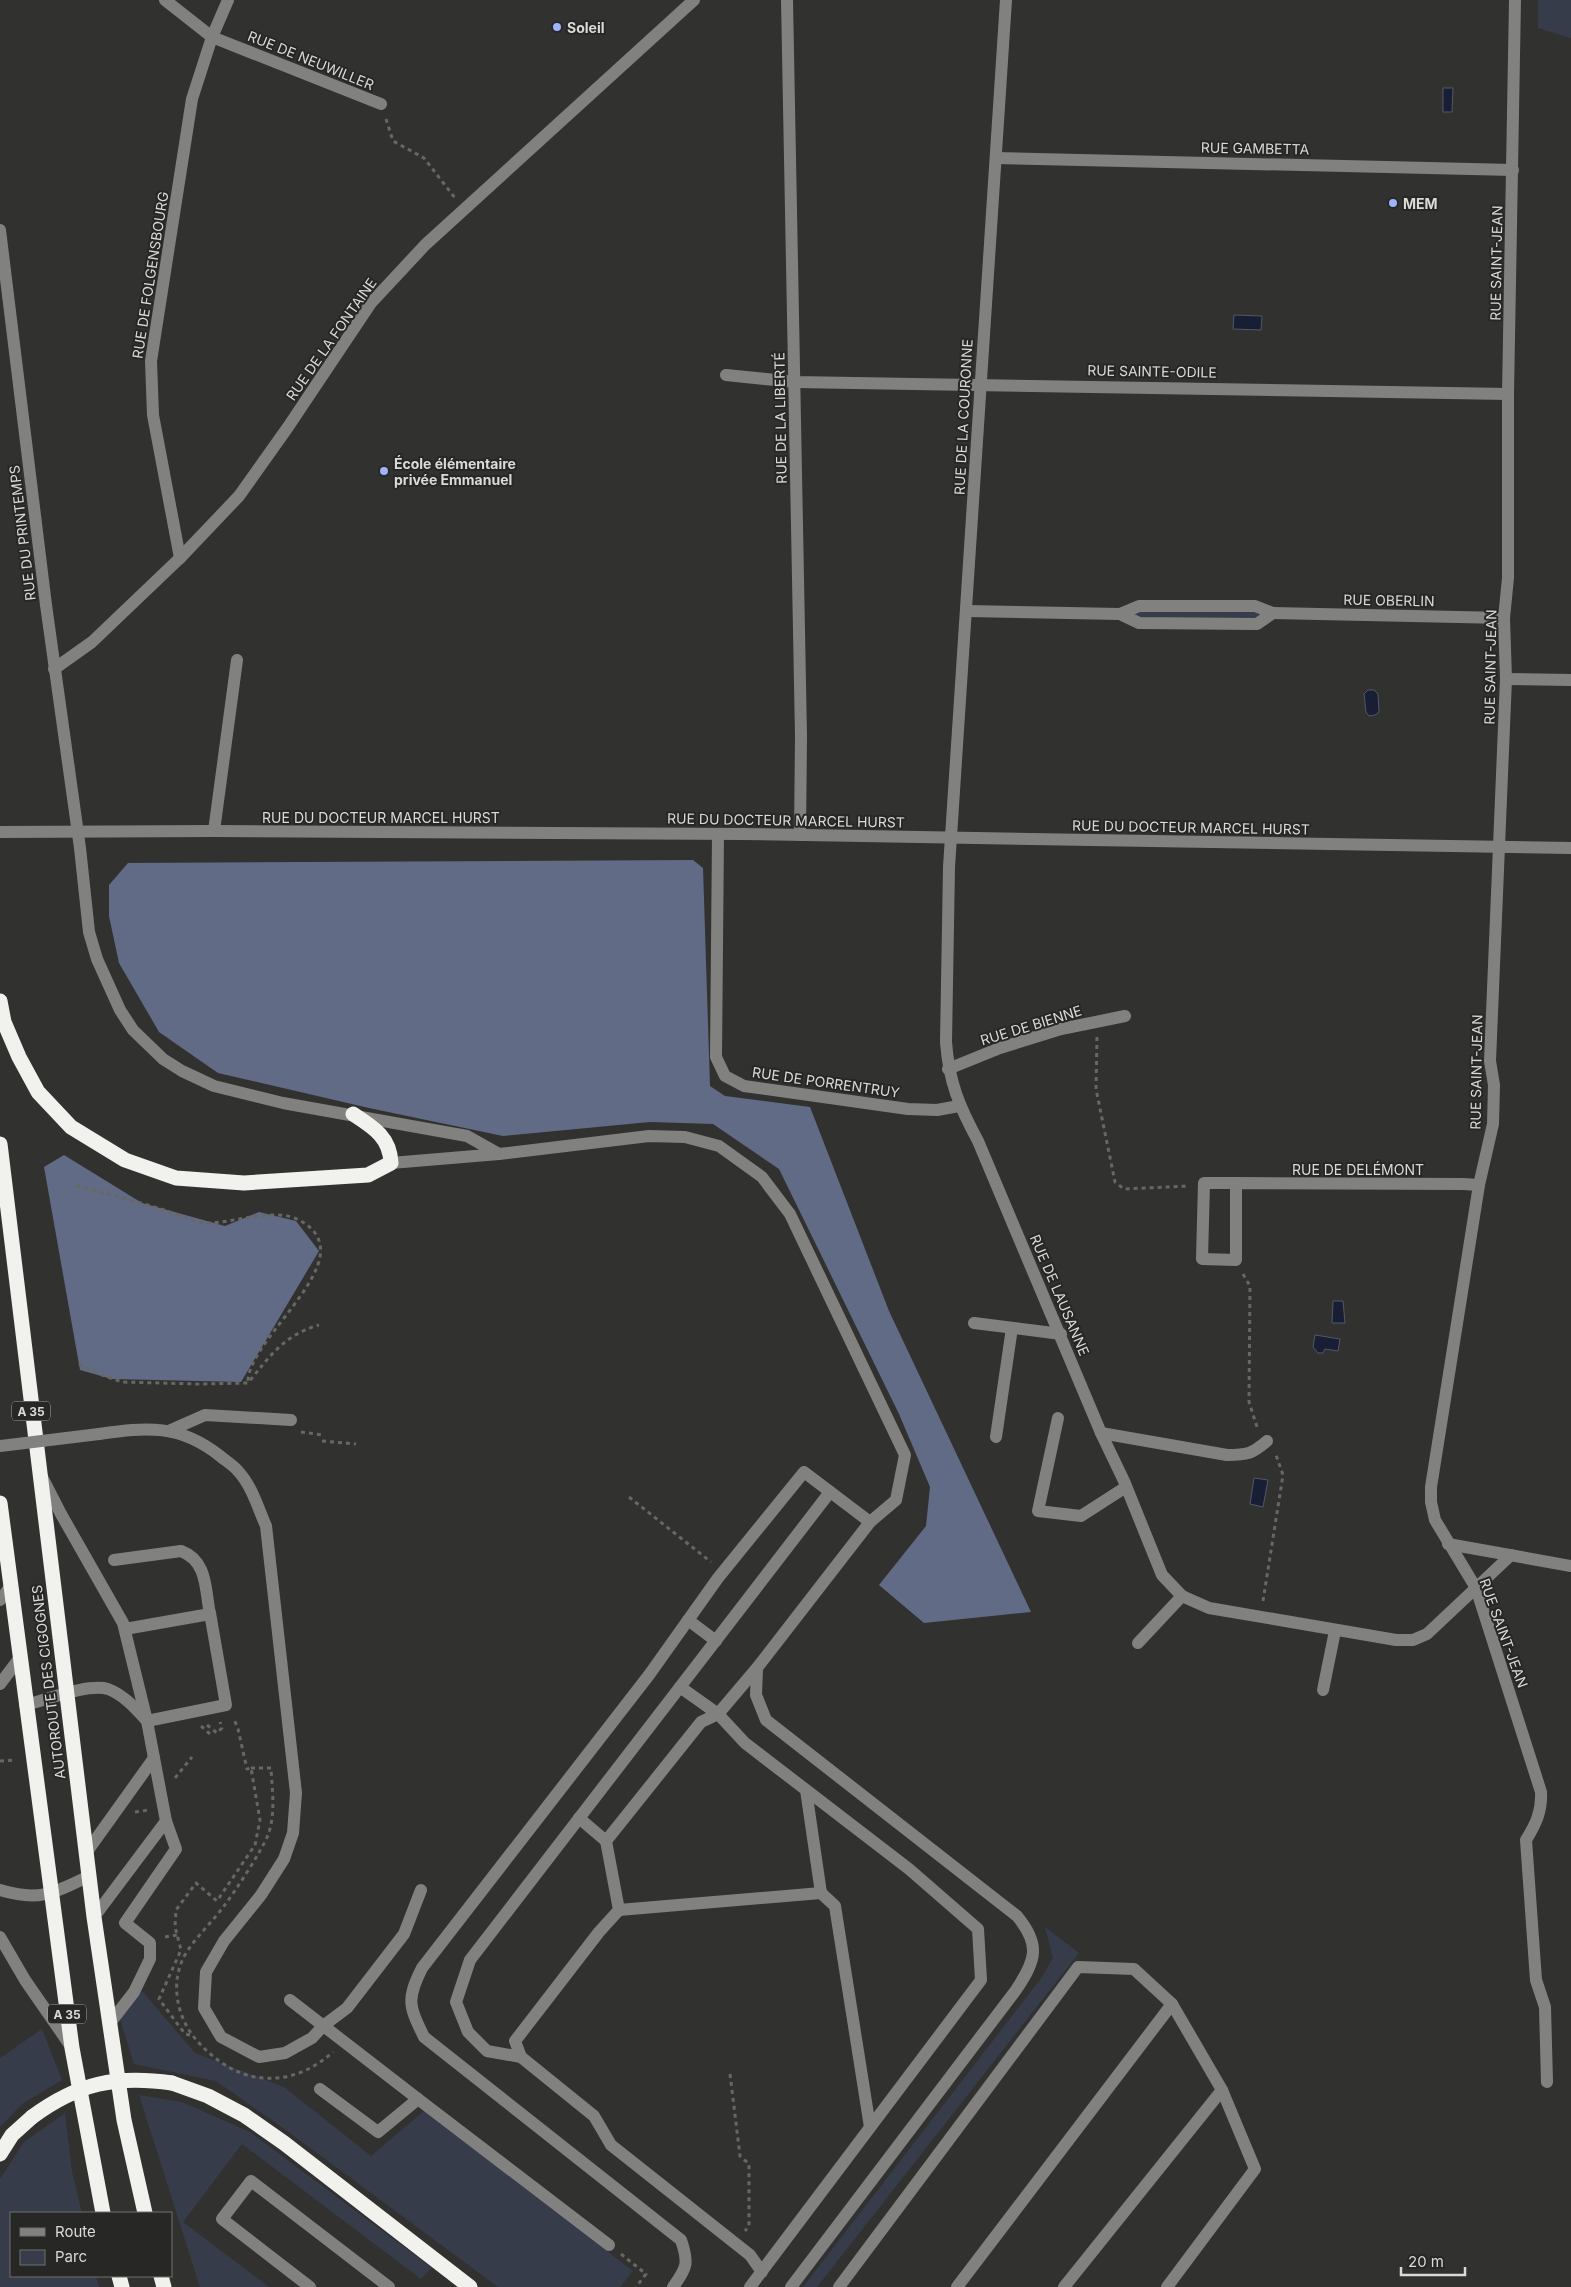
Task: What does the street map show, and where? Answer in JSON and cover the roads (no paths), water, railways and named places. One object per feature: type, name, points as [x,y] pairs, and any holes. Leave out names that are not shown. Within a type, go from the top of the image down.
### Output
[{"type":"highway","points":[[0,1001],[4,1022],[19,1057],[38,1092],[71,1127],[125,1160],[176,1178],[244,1183],[368,1175],[391,1163],[390,1152],[384,1137],[353,1114]]},
{"type":"highway","name":"AUTOROUTE DES CIGOGNES","points":[[0,1144],[94,1917],[124,2120],[145,2212]]},
{"type":"highway","name":"AUTOROUTE DES CIGOGNES","points":[[0,1503],[72,2048],[103,2212]]},
{"type":"highway","points":[[0,2154],[12,2135],[32,2117],[64,2096],[96,2084],[132,2079],[172,2083],[208,2096],[244,2115],[292,2149],[470,2287]]},
{"type":"street","name":"RUE DE NEUWILLER","points":[[165,0],[212,37],[382,104]]},
{"type":"street","name":"RUE DE FOLGENSBOURG","points":[[180,558],[153,415],[151,360],[190,113],[212,37],[228,0]]},
{"type":"street","name":"RUE DE LA FONTAINE","points":[[54,669],[92,642],[180,558],[239,496],[371,303],[425,245],[694,0]]},
{"type":"street","name":"RUE DE LA LIBERTÉ","points":[[787,0],[801,726],[800,835]]},
{"type":"street","name":"RUE DE LA COURONNE","points":[[951,837],[967,611],[979,383],[1006,0]]},
{"type":"street","name":"RUE SAINT-JEAN","points":[[1515,0],[1508,394],[1508,578],[1504,618],[1506,679],[1490,1061],[1494,1085],[1493,1124],[1478,1185],[1431,1487],[1431,1502],[1435,1520],[1476,1588],[1541,1792],[1542,1807],[1537,1822],[1526,1840],[1536,1980],[1544,2007],[1547,2082]]},
{"type":"street","name":"RUE GAMBETTA","points":[[996,158],[1513,170]]},
{"type":"street","name":"RUE DU PRINTEMPS","points":[[0,230],[54,669],[78,833],[89,932],[96,959],[120,1010],[148,1046],[182,1071],[214,1086],[283,1103],[353,1114],[467,1136],[499,1154]]},
{"type":"street","name":"RUE SAINTE-ODILE","points":[[726,375],[794,382],[979,383],[1508,394]]},
{"type":"street","name":"RUE OBERLIN","points":[[967,611],[1120,614],[1139,623],[1257,624],[1273,613],[1504,618]]},
{"type":"street","points":[[214,831],[237,660]]},
{"type":"street","points":[[1506,679],[1571,680]]},
{"type":"street","name":"RUE DU DOCTEUR MARCEL HURST","points":[[0,832],[214,831],[718,834],[1571,848]]},
{"type":"street","name":"RUE DE PORRENTRUY","points":[[718,834],[716,1057],[725,1076],[744,1086],[908,1109],[937,1110],[959,1106]]},
{"type":"street","name":"RUE DE LAUSANNE","points":[[951,837],[947,993],[948,1069],[959,1106],[978,1141],[1101,1433],[1126,1486],[1162,1575],[1182,1596],[1209,1608],[1335,1631],[1396,1640],[1414,1640],[1428,1634],[1511,1556]]},
{"type":"street","name":"RUE DE BIENNE","points":[[948,1069],[1000,1048],[1062,1029],[1125,1016]]},
{"type":"street","points":[[391,1163],[499,1154],[649,1136],[685,1137],[719,1146],[762,1177],[790,1214],[905,1455],[896,1500],[870,1522],[757,1668],[718,1714],[701,1722],[606,1841]]},
{"type":"street","name":"RUE DE DELÉMONT","points":[[1236,1183],[1236,1260],[1202,1259],[1204,1183],[1236,1183],[1478,1185]]},
{"type":"street","points":[[974,1323],[1060,1334]]},
{"type":"street","points":[[996,1438],[1012,1328]]},
{"type":"street","points":[[171,1430],[205,1415],[291,1420]]},
{"type":"street","points":[[1058,1418],[1038,1511],[1081,1516],[1126,1486]]},
{"type":"street","points":[[0,1446],[140,1428],[171,1430],[208,1446],[238,1471],[253,1494],[266,1526],[296,1793],[293,1833],[284,1859],[261,1895],[224,1941],[206,1972],[204,2008],[221,2037],[259,2057],[285,2054],[312,2038],[323,2026],[347,2008],[404,1934],[421,1890]]},
{"type":"street","points":[[1101,1433],[1227,1455],[1245,1455],[1255,1452],[1267,1442]]},
{"type":"street","points":[[38,1467],[60,1514],[123,1623],[147,1721],[166,1821],[176,1849],[125,1923],[150,1943],[150,1959],[134,1992],[110,2023]]},
{"type":"street","points":[[673,2287],[683,2274],[687,2257],[681,2240],[424,2037],[411,2011],[412,1988],[422,1968],[649,1675],[723,1572],[804,1472],[870,1522]]},
{"type":"street","points":[[762,2272],[750,2255],[612,2146],[594,2116],[520,2057],[487,2051],[468,2032],[456,2002],[470,1960],[830,1492]]},
{"type":"street","points":[[1448,1544],[1571,1566]]},
{"type":"street","points":[[114,1560],[181,1551],[197,1560],[202,1569],[226,1705],[147,1721]]},
{"type":"street","points":[[0,1600],[10,1587]]},
{"type":"street","points":[[1138,1643],[1182,1596]]},
{"type":"street","points":[[125,1629],[210,1613]]},
{"type":"street","points":[[688,1620],[716,1640]]},
{"type":"street","points":[[1324,1690],[1335,1631]]},
{"type":"street","points":[[0,1684],[19,1658]]},
{"type":"street","points":[[757,1668],[756,1694],[766,1720],[1017,1916],[1027,1928],[1034,1945],[1029,1970],[1016,1990],[791,2287]]},
{"type":"street","points":[[680,1687],[718,1714],[744,1743],[909,1869],[978,1929],[981,1980],[750,2287]]},
{"type":"street","points":[[26,1706],[89,1689],[108,1689],[126,1700],[147,1721]]},
{"type":"street","points":[[86,1853],[154,1758]]},
{"type":"street","points":[[806,1790],[821,1893],[835,1906],[870,2126]]},
{"type":"street","points":[[578,1818],[606,1841],[619,1910]]},
{"type":"street","points":[[94,1917],[166,1821]]},
{"type":"street","points":[[0,1890],[21,1896],[52,1894],[89,1876]]},
{"type":"street","points":[[520,2057],[515,2042],[619,1910],[821,1893]]},
{"type":"street","points":[[0,1937],[25,1980],[72,2048]]},
{"type":"street","points":[[839,2287],[1078,1967],[1134,1969],[1172,2004],[1222,2090],[1255,2169],[1167,2287]]},
{"type":"street","points":[[290,2000],[609,2245]]},
{"type":"street","points":[[957,2287],[1172,2004]]},
{"type":"street","points":[[320,2089],[378,2132],[418,2099]]},
{"type":"street","points":[[1064,2287],[1222,2090]]},
{"type":"street","points":[[310,2287],[222,2219],[251,2181],[389,2287]]},
{"type":"place","name":"Soleil","points":[[557,27]]},
{"type":"place","name":"MEM","points":[[1393,203]]},
{"type":"place","name":"École élémentaire privée Emmanuel","points":[[384,471]]}]
